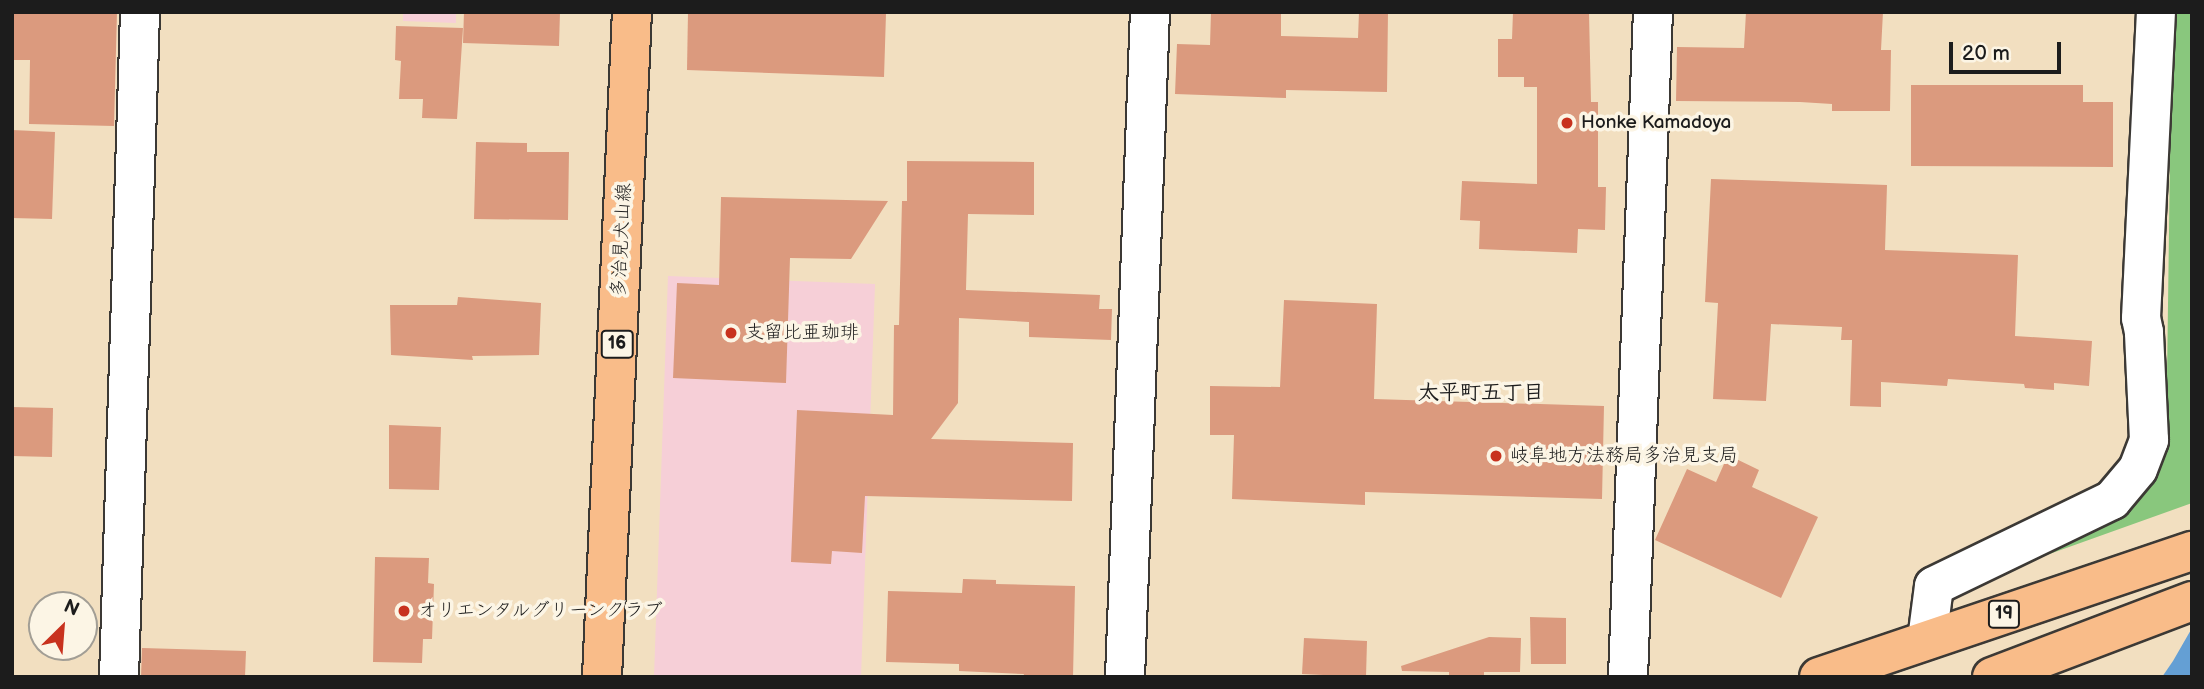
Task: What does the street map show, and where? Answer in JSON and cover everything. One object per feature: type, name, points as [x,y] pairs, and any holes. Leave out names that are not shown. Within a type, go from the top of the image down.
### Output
[{"type":"main road","name":"多治見犬山線","points":[[602,677],[632,12]]},
{"type":"main road","name":"19","points":[[1819,677],[2190,552]]},
{"type":"main road","points":[[1992,677],[2192,601]]},
{"type":"street","points":[[119,677],[140,12]]},
{"type":"street","points":[[1125,677],[1150,12]]},
{"type":"street","points":[[1628,677],[1653,12]]},
{"type":"street","points":[[1927,640],[1934,586],[2112,500],[2138,469],[2149,440],[2141,318],[2156,12]]},
{"type":"shaded area","points":[[403,12],[456,12],[456,23],[403,21]]},
{"type":"shaded area","points":[[668,276],[875,284],[861,677],[654,677]]},
{"type":"green space","points":[[2172,12],[2192,12],[2192,503],[1963,585],[2139,494],[2166,451]]},
{"type":"water","points":[[2192,628],[2192,677],[2162,677],[2173,661]]},
{"type":"building","points":[[12,12],[117,12],[114,126],[29,124],[30,60],[12,60]]},
{"type":"building","points":[[464,12],[560,12],[559,46],[463,43]]},
{"type":"building","points":[[688,12],[886,14],[884,77],[687,70]]},
{"type":"building","points":[[1211,12],[1281,12],[1281,36],[1358,38],[1359,12],[1388,12],[1387,92],[1286,90],[1286,98],[1175,94],[1177,44],[1210,45]]},
{"type":"building","points":[[1513,12],[1589,12],[1591,102],[1598,102],[1598,187],[1606,187],[1605,230],[1578,229],[1577,253],[1479,249],[1480,221],[1460,220],[1462,181],[1537,184],[1537,87],[1524,87],[1524,77],[1498,77],[1498,39],[1512,39]]},
{"type":"building","points":[[1746,12],[1883,12],[1881,50],[1891,50],[1890,111],[1832,111],[1832,104],[1800,102],[1676,101],[1677,47],[1744,48]]},
{"type":"building","points":[[396,26],[463,28],[457,119],[422,118],[423,99],[399,99],[401,61],[395,60]]},
{"type":"building","points":[[1911,85],[2083,85],[2083,102],[2113,102],[2113,167],[1911,166]]},
{"type":"building","points":[[12,130],[55,132],[52,219],[12,218]]},
{"type":"building","points":[[476,142],[527,143],[527,152],[569,152],[568,220],[474,219]]},
{"type":"building","points":[[907,161],[1034,162],[1034,215],[968,214],[966,290],[1100,295],[1099,309],[1112,309],[1111,340],[1029,337],[1029,322],[959,318],[958,403],[931,439],[1073,443],[1072,501],[865,496],[862,553],[832,551],[831,564],[791,562],[797,410],[893,415],[894,325],[899,325],[902,201],[907,201]]},
{"type":"building","points":[[1711,179],[1887,185],[1885,250],[2018,255],[2015,336],[2092,341],[2089,386],[2054,383],[2054,390],[2025,388],[2024,384],[1948,379],[1947,386],[1881,382],[1881,407],[1850,406],[1852,340],[1841,340],[1842,327],[1771,324],[1766,401],[1713,399],[1718,303],[1705,302]]},
{"type":"building","points":[[721,197],[888,201],[851,259],[790,258],[786,383],[673,378],[677,283],[719,285]]},
{"type":"building","points":[[458,297],[541,303],[539,355],[472,356],[473,360],[391,355],[390,305],[457,305]]},
{"type":"building","points":[[1284,300],[1377,304],[1374,399],[1604,406],[1602,499],[1365,492],[1365,505],[1232,499],[1234,435],[1210,435],[1210,386],[1280,387]]},
{"type":"building","points":[[12,407],[53,408],[52,457],[12,456]]},
{"type":"building","points":[[389,425],[441,427],[439,490],[389,489]]},
{"type":"building","points":[[1728,455],[1759,470],[1752,487],[1818,517],[1781,598],[1655,540],[1687,469],[1716,482]]},
{"type":"building","points":[[375,557],[429,558],[428,583],[434,584],[432,639],[423,639],[422,663],[373,662]]},
{"type":"building","points":[[963,579],[996,580],[996,584],[1075,586],[1073,677],[1023,677],[1024,674],[959,671],[959,664],[886,662],[888,591],[962,593]]},
{"type":"building","points":[[1530,617],[1566,618],[1566,664],[1531,664]]},
{"type":"building","points":[[1489,637],[1521,638],[1520,672],[1484,672],[1484,677],[1449,677],[1449,672],[1402,671],[1401,666]]},
{"type":"building","points":[[1304,638],[1367,641],[1366,677],[1302,674]]},
{"type":"building","points":[[142,648],[246,651],[245,677],[141,677]]},
{"type":"place","name":"Honke Kamadoya","points":[[1567,123]]},
{"type":"place","name":"支留比亜珈琲","points":[[731,333]]},
{"type":"place","name":"岐阜地方法務局多治見支局","points":[[1496,456]]},
{"type":"place","name":"オリエンタルグリーンクラブ","points":[[404,611]]},
{"type":"district","name":"太平町五丁目","points":[[1481,393]]}]
